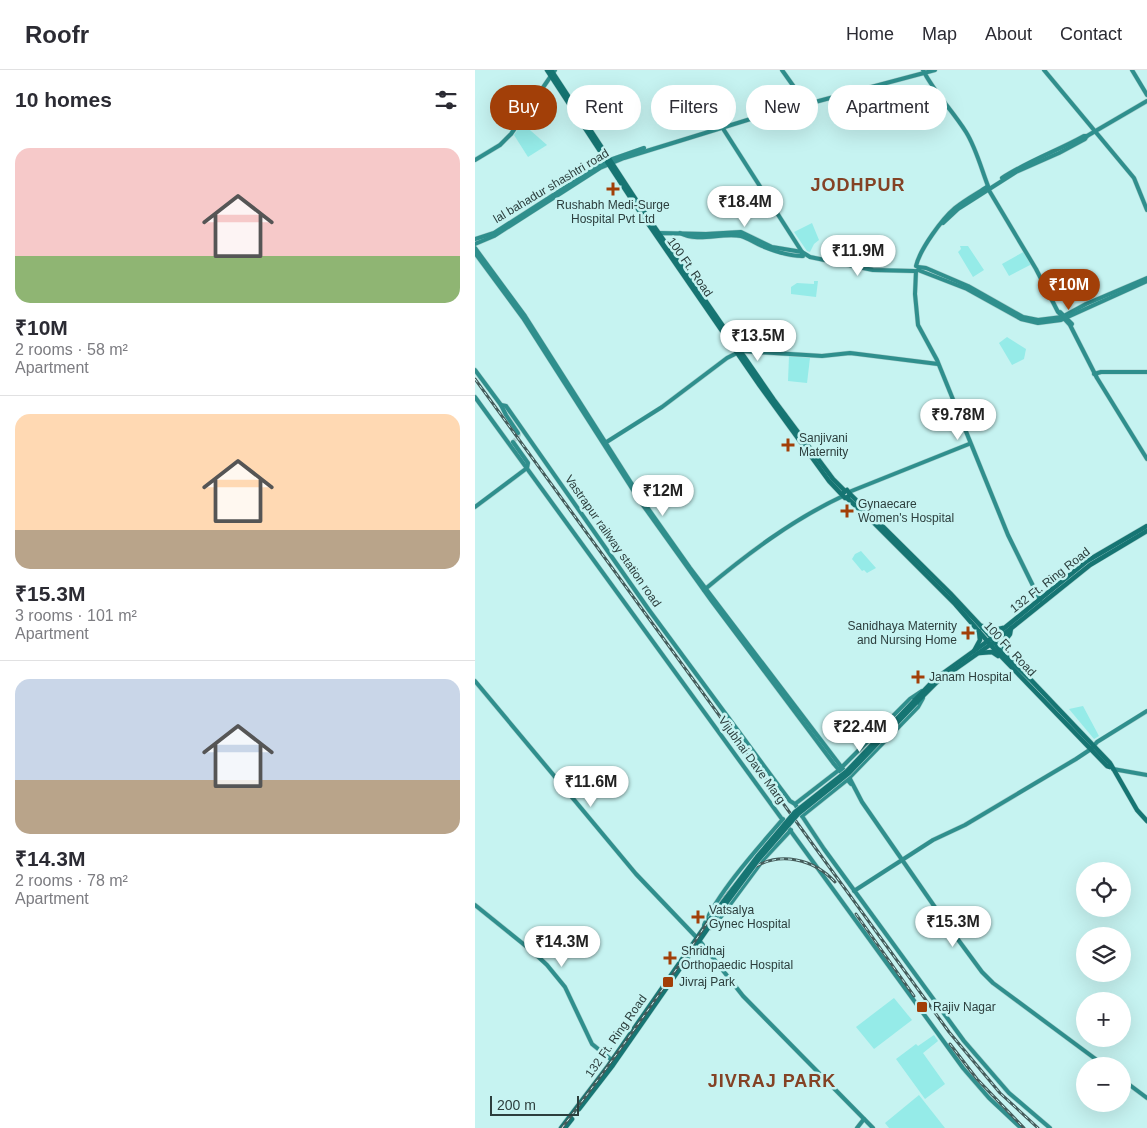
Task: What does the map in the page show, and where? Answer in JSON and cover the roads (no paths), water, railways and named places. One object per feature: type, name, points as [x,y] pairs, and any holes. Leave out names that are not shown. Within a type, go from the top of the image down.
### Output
[{"type":"main road","name":"100 Ft. Road","points":[[547,70],[553,72],[657,234],[740,352],[760,386],[829,481],[846,494],[1094,746],[1107,766],[1111,768],[1137,810],[1147,821]]},
{"type":"main road","name":"100 Ft. Road","points":[[610,162],[657,234]]},
{"type":"main road","name":"132 Ft. Ring Road","points":[[565,1128],[614,1061],[697,940],[759,859],[798,814],[849,774],[935,679],[991,641],[1087,562],[1147,526]]},
{"type":"main road","name":"132 Ft. Ring Road","points":[[1040,601],[1090,564],[1147,531]]},
{"type":"main road","points":[[1009,627],[1010,634],[1003,643],[1004,656],[992,652],[976,652],[980,640],[980,629],[991,631],[1009,627]]},
{"type":"main road","name":"132 Ft. Ring Road","points":[[561,1128],[614,1061]]},
{"type":"street","points":[[782,70],[793,85]]},
{"type":"street","points":[[736,123],[924,71],[935,70]]},
{"type":"street","points":[[1044,70],[1134,178],[1147,210]]},
{"type":"street","points":[[1132,70],[1147,95]]},
{"type":"street","points":[[924,71],[966,132],[975,148],[979,166],[989,187],[1038,268],[1057,308],[1079,337],[1095,373],[1147,459]]},
{"type":"street","name":"lal bahadur shashtri road","points":[[818,98],[924,71]]},
{"type":"street","points":[[475,160],[500,145],[511,134],[553,72]]},
{"type":"street","points":[[1040,601],[1007,535],[938,364],[918,325],[915,294],[917,269],[922,251],[943,223],[958,209],[989,187],[1085,139],[1087,136],[1147,101]]},
{"type":"street","name":"lal bahadur shashtri road","points":[[475,239],[494,233],[610,162],[636,151],[711,130]]},
{"type":"street","points":[[724,130],[803,254]]},
{"type":"street","points":[[475,244],[494,236],[610,162]]},
{"type":"street","points":[[657,234],[680,233],[705,237],[739,236],[763,247],[873,270],[917,269],[967,289],[1021,319],[1038,323],[1047,323],[1064,317],[1147,279]]},
{"type":"street","points":[[475,248],[517,305],[640,501],[848,779],[948,926],[982,972],[1022,1005],[1093,1057]]},
{"type":"street","points":[[475,253],[539,340]]},
{"type":"street","points":[[605,443],[662,407],[740,352],[822,356],[850,353],[938,364]]},
{"type":"street","name":"Vastrapur railway station road","points":[[475,370],[501,405],[506,406],[649,610],[785,795],[795,804],[854,890],[964,1041],[1009,1092],[1050,1128]]},
{"type":"street","points":[[1095,373],[1147,372]]},
{"type":"street","points":[[1095,373],[1147,455]]},
{"type":"street","name":"Vijubhai Dave Marg","points":[[475,397],[963,1068],[989,1098],[1021,1128]]},
{"type":"street","points":[[501,405],[506,416],[519,432]]},
{"type":"street","points":[[475,507],[527,468],[528,463],[513,442]]},
{"type":"street","points":[[705,590],[736,564],[783,530],[813,512],[846,494],[969,444]]},
{"type":"street","points":[[475,682],[622,859],[697,940],[743,996],[872,1128]]},
{"type":"street","points":[[795,804],[840,769],[910,699],[923,693]]},
{"type":"street","points":[[802,816],[848,779],[918,707],[923,693]]},
{"type":"street","points":[[854,890],[933,840],[965,825],[999,805],[1147,712]]},
{"type":"street","points":[[1111,768],[1147,775]]},
{"type":"street","points":[[704,931],[708,916],[724,892],[783,819]]},
{"type":"street","points":[[704,931],[717,922],[763,860],[791,830]]},
{"type":"street","points":[[475,905],[533,951],[547,965],[565,986],[592,1044],[614,1061]]},
{"type":"street","points":[[1131,1086],[1147,1098]]},
{"type":"street","points":[[857,1128],[864,1120]]},
{"type":"tunnel","points":[[513,442],[519,435],[518,433]]},
{"type":"railway","points":[[475,379],[949,1032],[1000,1093],[1038,1128]]},
{"type":"railway","points":[[562,1128],[641,1021],[726,895],[744,875],[763,863],[785,859],[807,863],[827,874],[835,882]]},
{"type":"railway","points":[[856,914],[914,996]]},
{"type":"railway","points":[[950,1044],[977,1079],[1024,1128]]},
{"type":"place","name":"Rushabh Medi-Surge Hospital Pvt Ltd","points":[[613,189]]},
{"type":"place","name":"Sanjivani Maternity","points":[[788,445]]},
{"type":"place","name":"Gynaecare Women's Hospital","points":[[847,511]]},
{"type":"place","name":"Sanidhaya Maternity and Nursing Home","points":[[968,633]]},
{"type":"place","name":"Janam Hospital","points":[[918,677]]},
{"type":"place","name":"Vatsalya Gynec Hospital","points":[[698,917]]},
{"type":"place","name":"Shridhaj Orthopaedic Hospital","points":[[670,958]]},
{"type":"place","name":"Jivraj Park","points":[[668,982]]},
{"type":"place","name":"Rajiv Nagar","points":[[922,1007]]},
{"type":"district","name":"JODHPUR","points":[[858,185]]},
{"type":"district","name":"JIVRAJ PARK","points":[[772,1081]]}]
